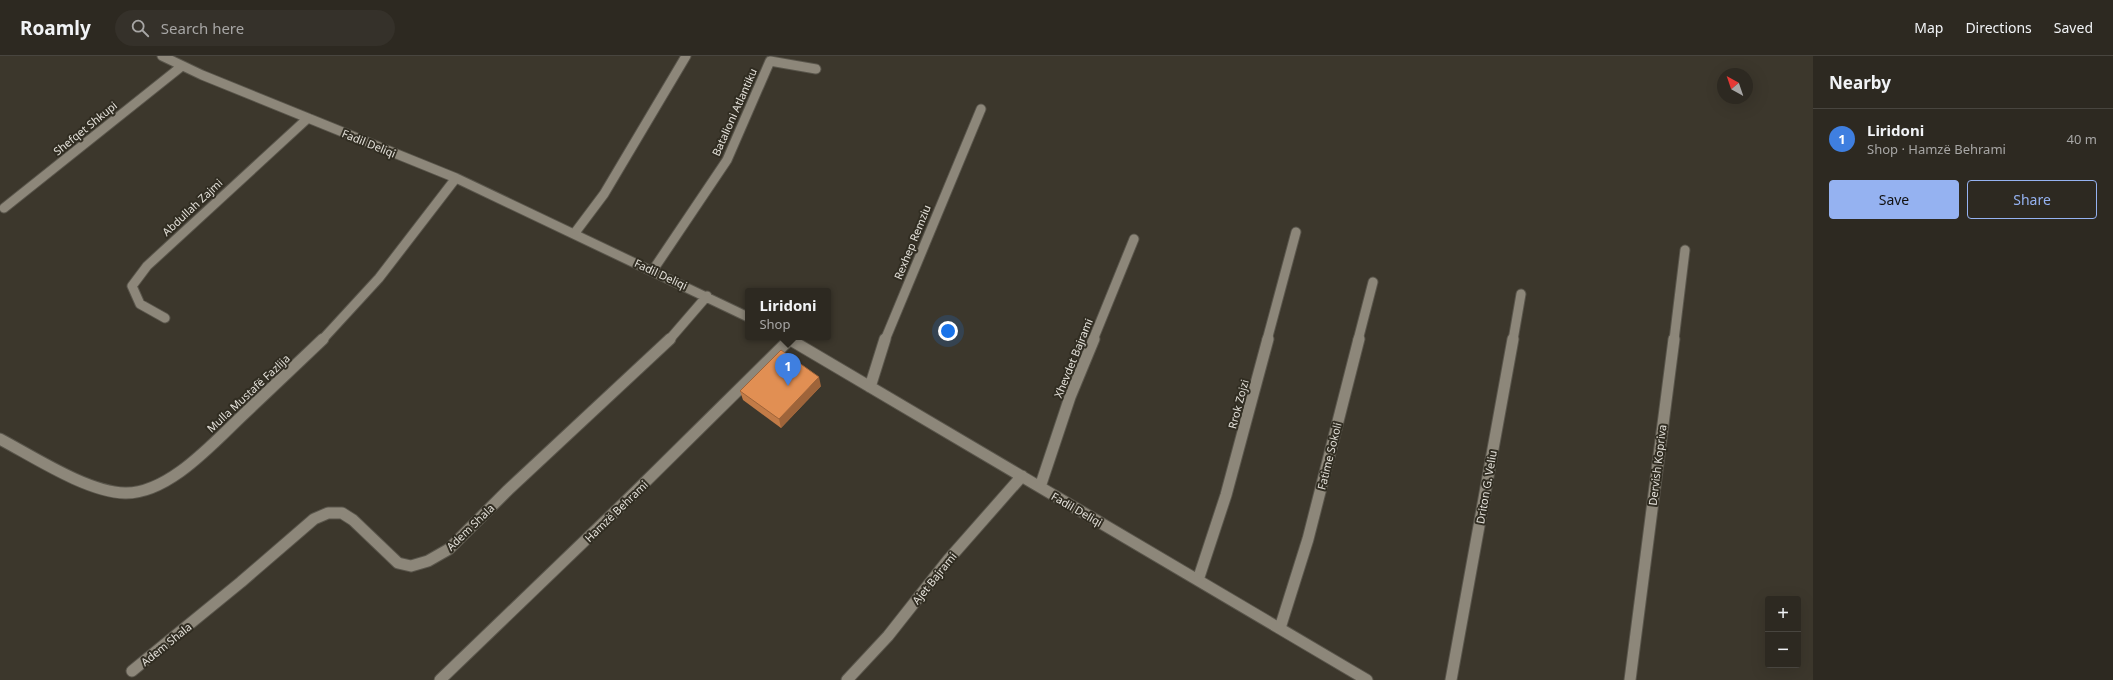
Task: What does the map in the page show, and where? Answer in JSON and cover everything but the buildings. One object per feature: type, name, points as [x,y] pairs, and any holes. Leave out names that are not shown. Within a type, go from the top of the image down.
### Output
[{"type":"street","name":"Fadil Deliqi","points":[[162,56],[182,66],[456,178],[653,270],[745,315]]},
{"type":"street","points":[[574,234],[604,194],[686,56]]},
{"type":"street","name":"Batalioni Atlantiku","points":[[653,270],[727,160],[770,61],[816,69]]},
{"type":"street","name":"Shefqet Shkupi","points":[[4,208],[182,66]]},
{"type":"street","name":"Rexhep Remziu","points":[[870,387],[878,357],[914,267],[981,109]]},
{"type":"street","name":"Abdullah Zajmi","points":[[165,318],[140,304],[132,286],[143,271],[250,170],[308,118]]},
{"type":"street","name":"Mulla Mustafë Fazlija","points":[[0,439],[88,485],[114,492],[138,492],[163,481],[194,460],[279,382],[351,310],[415,235],[456,178]]},
{"type":"street","name":"Rrok Zojzi","points":[[1198,580],[1226,495],[1296,232]]},
{"type":"street","name":"Xhevdet Bajrami","points":[[1040,487],[1070,397],[1134,239]]},
{"type":"street","name":"Dervish Kopriva","points":[[1630,680],[1684,250]]},
{"type":"street","name":"Fatime Sokoli","points":[[1280,628],[1308,539],[1339,413],[1365,319],[1373,282]]},
{"type":"street","name":"Driton G. Veliu","points":[[1451,680],[1521,294]]},
{"type":"street","name":"Adem Shala","points":[[132,671],[241,582],[314,519],[328,513],[342,513],[353,520],[398,563],[411,566],[428,561],[448,549],[508,490],[661,349],[707,296]]},
{"type":"street","name":"Hamzë Behrami","points":[[440,680],[627,500],[786,340]]},
{"type":"street","name":"Fadil Deliqi","points":[[791,340],[1367,680]]},
{"type":"street","name":"Ajet Bajrami","points":[[847,680],[888,636],[948,560],[1022,476]]},
{"type":"place","name":"Liridoni","points":[[788,386]]}]
